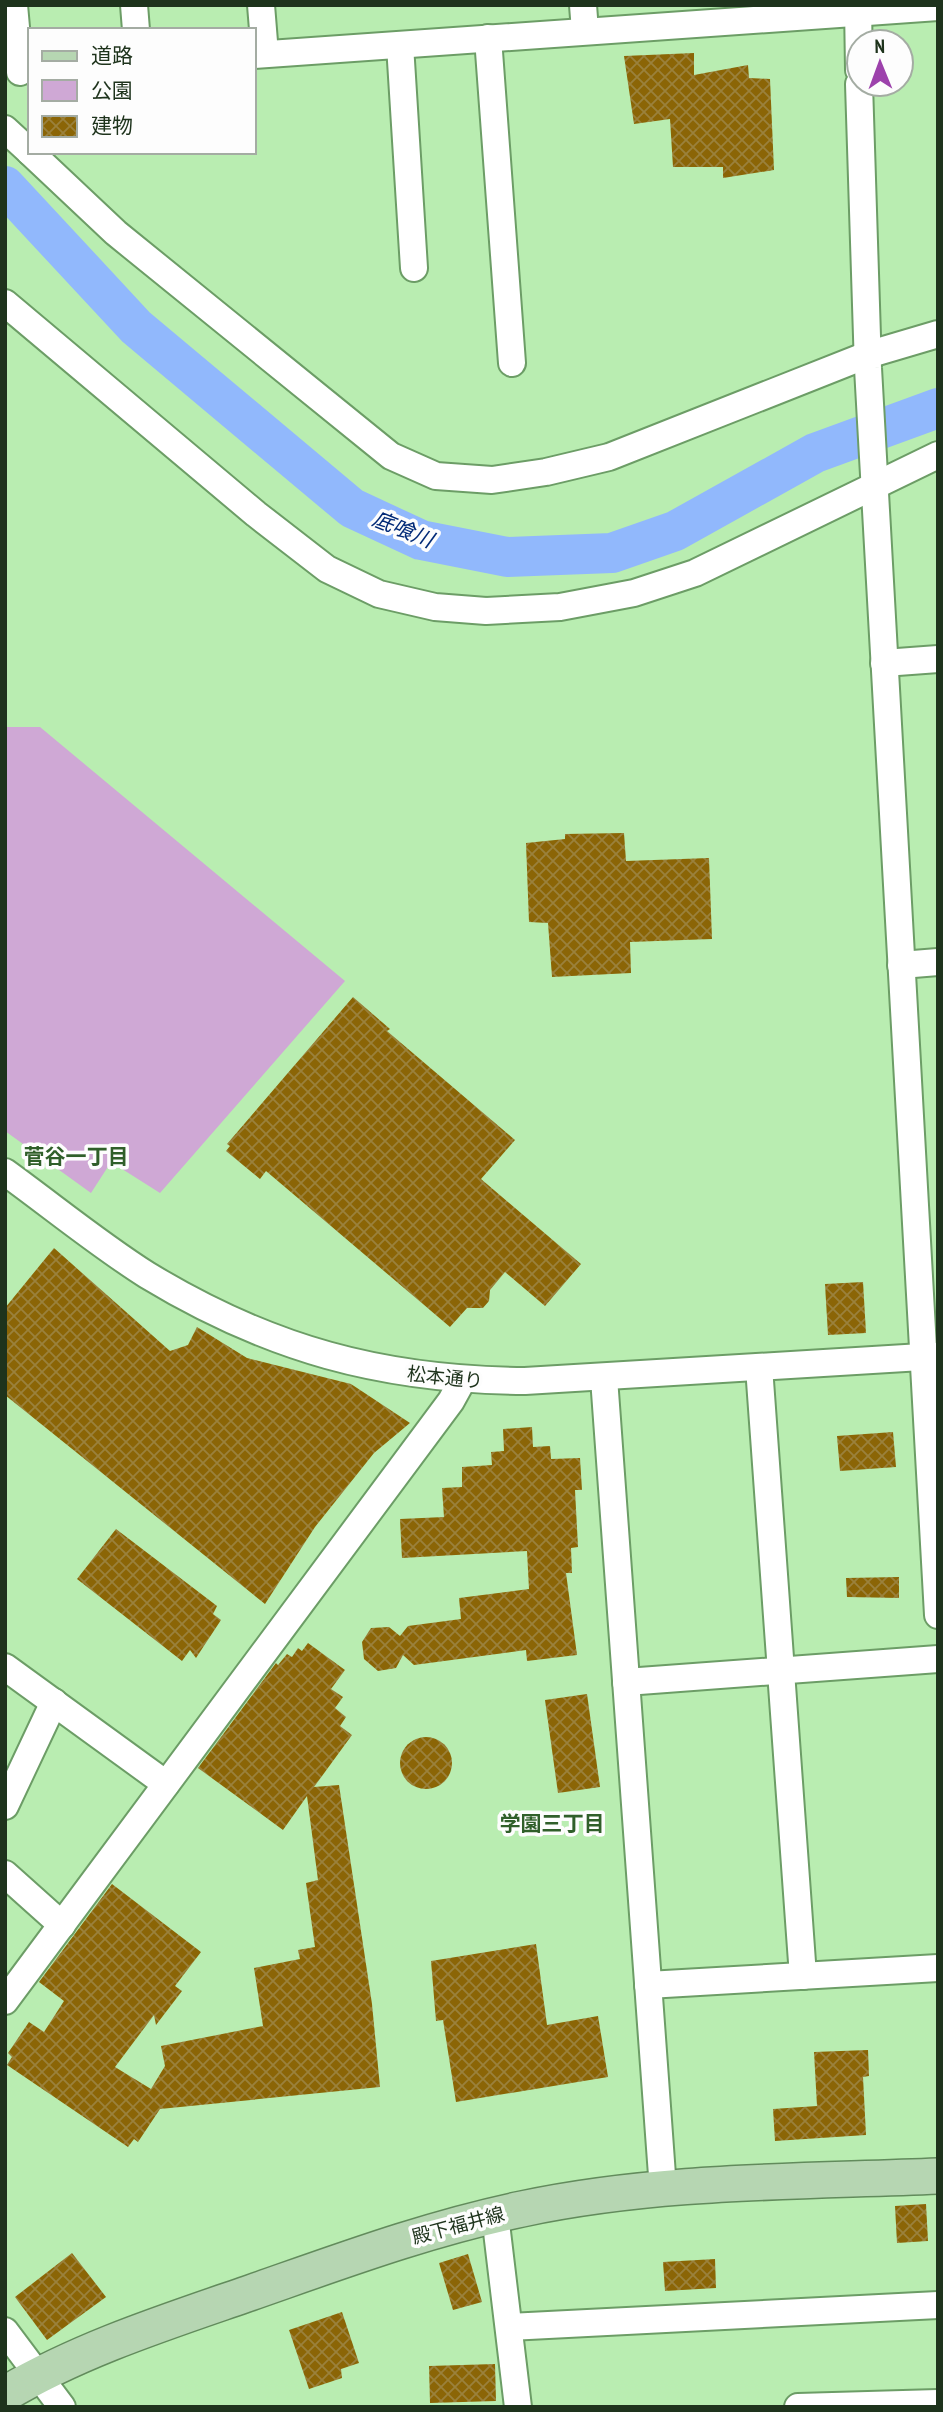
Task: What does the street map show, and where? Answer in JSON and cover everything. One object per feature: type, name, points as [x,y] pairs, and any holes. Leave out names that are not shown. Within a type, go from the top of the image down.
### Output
[{"type":"main road","name":"殿下福井線","points":[[16,2383],[175,2319],[426,2232],[495,2215],[607,2194],[663,2189],[938,2176]]},
{"type":"street","points":[[14,5],[18,72]]},
{"type":"street","points":[[134,5],[136,28]]},
{"type":"street","points":[[261,5],[259,55],[488,38],[584,18],[938,7]]},
{"type":"street","points":[[857,9],[858,28]]},
{"type":"street","points":[[488,38],[512,363]]},
{"type":"street","points":[[400,45],[414,268]]},
{"type":"street","points":[[859,98],[867,361],[901,965],[931,1356],[938,1615]]},
{"type":"street","points":[[5,129],[28,150]]},
{"type":"street","points":[[32,154],[116,233],[391,456],[436,476],[492,480],[609,457],[938,334]]},
{"type":"street","points":[[5,303],[256,514],[327,569],[379,594],[435,607],[486,611],[560,607],[634,593],[695,573],[874,478],[938,455]]},
{"type":"street","points":[[884,663],[938,659]]},
{"type":"street","points":[[901,965],[938,962]]},
{"type":"street","name":"松本通り","points":[[5,1172],[145,1273],[252,1331],[368,1368],[462,1381],[604,1378],[931,1356]]},
{"type":"street","points":[[759,1367],[803,1976]]},
{"type":"street","points":[[604,1378],[663,2189]]},
{"type":"street","points":[[5,2001],[451,1401],[462,1381]]},
{"type":"street","points":[[626,1682],[938,1659]]},
{"type":"street","points":[[5,1667],[166,1784]]},
{"type":"street","points":[[5,1806],[54,1702]]},
{"type":"street","points":[[5,1874],[62,1925]]},
{"type":"street","points":[[648,1985],[938,1968]]},
{"type":"street","points":[[495,2215],[518,2407]]},
{"type":"street","points":[[509,2327],[938,2305]]},
{"type":"street","points":[[5,2331],[16,2383],[62,2407]]},
{"type":"street","points":[[799,2407],[938,2403]]},
{"type":"green space","points":[[5,727],[40,727],[345,981],[160,1193],[111,1162],[91,1193],[5,1131]]},
{"type":"building","points":[[694,53],[694,75],[748,65],[749,78],[770,79],[774,170],[723,178],[723,167],[673,167],[670,119],[634,124],[624,56]]},
{"type":"building","points":[[624,833],[626,861],[709,858],[712,939],[630,942],[631,973],[552,977],[548,923],[529,922],[526,843],[565,839],[565,834]]},
{"type":"building","points":[[353,997],[390,1029],[387,1031],[515,1140],[481,1179],[581,1264],[545,1306],[505,1272],[490,1290],[489,1301],[483,1308],[467,1308],[450,1327],[266,1171],[260,1179],[226,1151],[230,1146],[227,1144]]},
{"type":"building","points":[[54,1248],[170,1351],[188,1345],[197,1327],[247,1358],[351,1384],[410,1423],[374,1453],[315,1527],[265,1604],[5,1395],[5,1308]]},
{"type":"building","points":[[863,1282],[866,1333],[828,1335],[825,1284]]},
{"type":"building","points":[[532,1427],[533,1447],[550,1446],[551,1459],[580,1458],[582,1490],[575,1490],[578,1547],[571,1548],[572,1573],[566,1573],[577,1655],[527,1661],[526,1650],[414,1665],[403,1655],[396,1668],[378,1671],[364,1659],[362,1642],[371,1628],[389,1627],[400,1636],[408,1626],[461,1619],[459,1598],[529,1589],[527,1551],[402,1558],[400,1519],[444,1517],[442,1488],[462,1487],[462,1467],[492,1465],[491,1452],[504,1451],[503,1429]]},
{"type":"building","points":[[893,1432],[896,1467],[840,1471],[837,1436]]},
{"type":"building","points":[[116,1529],[217,1606],[213,1614],[221,1620],[196,1658],[190,1650],[182,1661],[77,1579]]},
{"type":"building","points":[[899,1577],[899,1598],[847,1597],[846,1578]]},
{"type":"building","points":[[308,1643],[345,1670],[331,1689],[343,1697],[335,1708],[346,1717],[340,1726],[352,1735],[314,1787],[339,1785],[372,2004],[380,2087],[160,2109],[138,2142],[134,2139],[128,2147],[7,2065],[12,2057],[8,2053],[29,2022],[44,2032],[64,2001],[39,1982],[112,1884],[201,1952],[175,1986],[182,1991],[156,2025],[154,2015],[115,2067],[151,2089],[165,2066],[161,2046],[263,2026],[254,1968],[300,1959],[298,1950],[315,1947],[306,1883],[318,1880],[307,1796],[283,1830],[198,1768],[276,1663],[278,1665],[287,1654],[292,1657],[298,1648],[302,1651]]},
{"type":"building","points":[[587,1694],[600,1787],[558,1793],[545,1700]]},
{"type":"building","points":[[426,1737],[436,1739],[444,1745],[450,1753],[450,1773],[444,1781],[436,1787],[426,1789],[416,1787],[408,1781],[402,1773],[400,1763],[402,1753],[408,1745],[416,1739]]},
{"type":"building","points":[[536,1944],[547,2025],[598,2016],[608,2077],[456,2102],[443,2020],[436,2021],[431,1961]]},
{"type":"building","points":[[868,2050],[869,2076],[863,2077],[866,2135],[775,2141],[773,2109],[817,2106],[814,2052]]},
{"type":"building","points":[[926,2204],[928,2241],[897,2243],[895,2206]]},
{"type":"building","points":[[72,2253],[106,2297],[47,2340],[15,2297]]},
{"type":"building","points":[[468,2254],[482,2302],[453,2310],[439,2263]]},
{"type":"building","points":[[715,2259],[716,2288],[665,2291],[663,2262]]},
{"type":"building","points":[[342,2312],[359,2363],[341,2369],[342,2378],[309,2389],[289,2330]]},
{"type":"building","points":[[495,2364],[496,2401],[430,2403],[429,2366]]},
{"type":"waterway","name":"底喰川","points":[[5,186],[136,327],[352,508],[421,540],[507,557],[612,553],[675,531],[815,453],[938,408]]},
{"type":"district","name":"菅谷一丁目","points":[[76,1156]]},
{"type":"district","name":"学園三丁目","points":[[552,1823]]}]
